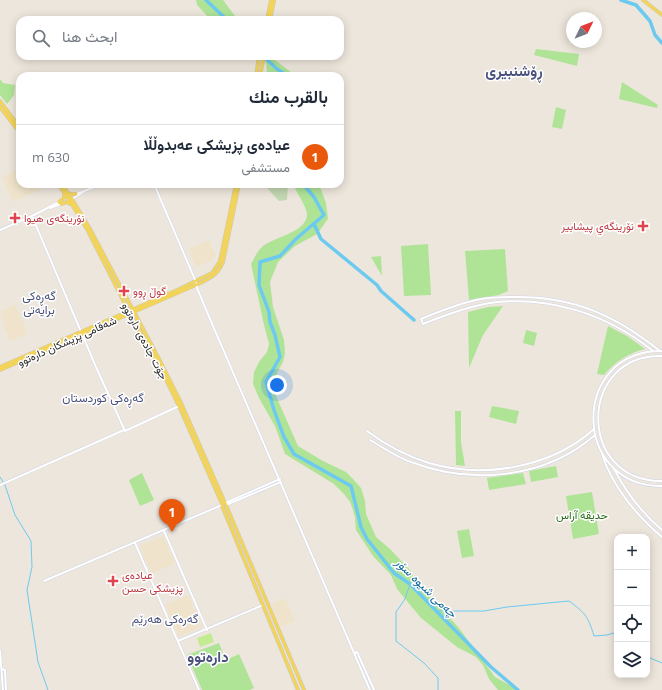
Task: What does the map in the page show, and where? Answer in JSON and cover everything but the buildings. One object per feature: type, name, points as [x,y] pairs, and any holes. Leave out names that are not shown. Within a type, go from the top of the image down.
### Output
[{"type":"main road","points":[[268,16],[271,0]]},
{"type":"main road","points":[[271,16],[274,0]]},
{"type":"main road","points":[[643,0],[662,15]]},
{"type":"main road","points":[[257,72],[258,60]]},
{"type":"main road","points":[[261,72],[263,60]]},
{"type":"main road","points":[[0,101],[16,123]]},
{"type":"main road","points":[[0,107],[16,128]]},
{"type":"main road","points":[[196,284],[212,273],[220,261],[235,188]]},
{"type":"main road","points":[[196,284],[213,276],[221,268],[228,245],[238,188]]},
{"type":"main road","points":[[64,190],[70,194],[76,195],[74,200],[76,204]]},
{"type":"main road","points":[[60,203],[64,197],[64,190]]},
{"type":"main road","name":"جۆت جادەی دارەتوو","points":[[64,190],[76,204],[99,245],[131,312],[174,388],[224,505]]},
{"type":"main road","name":"جۆت جادەی دارەتوو","points":[[70,198],[74,209],[88,231],[153,354],[179,406],[224,505]]},
{"type":"main road","points":[[60,203],[68,202],[74,209]]},
{"type":"main road","name":"شەقامی پزیشکان دارەتوو","points":[[0,367],[196,284]]},
{"type":"main road","name":"شەقامی پزیشکان دارەتوو","points":[[0,370],[38,352]]},
{"type":"main road","points":[[224,505],[298,690]]},
{"type":"main road","points":[[224,505],[304,690]]},
{"type":"main road","points":[[277,638],[281,636]]},
{"type":"street","points":[[0,230],[93,188]]},
{"type":"street","points":[[156,188],[281,481],[374,690]]},
{"type":"street","points":[[32,216],[124,430]]},
{"type":"street","points":[[652,351],[634,337],[600,319],[566,308],[537,302],[507,302],[482,305],[450,313],[423,324],[421,319],[451,307],[481,299],[507,297],[549,299],[579,306],[601,314],[632,330],[661,351]]},
{"type":"street","points":[[481,299],[482,305]]},
{"type":"street","points":[[600,319],[601,314]]},
{"type":"street","points":[[661,351],[642,353],[627,359],[618,365],[607,377],[598,391],[593,417],[595,435],[608,468],[628,500],[646,522],[662,537]]},
{"type":"street","points":[[662,356],[651,356],[638,360],[620,370],[607,386],[599,405],[598,419],[599,432],[607,452],[621,467],[640,478],[662,481]]},
{"type":"street","points":[[1,484],[124,430],[125,431],[179,406]]},
{"type":"street","points":[[367,431],[396,450],[430,463],[453,468],[486,470],[513,467],[540,460],[571,445],[594,429]]},
{"type":"street","points":[[370,440],[403,459],[429,468],[457,474],[486,476],[514,472],[542,465],[569,452],[595,435]]},
{"type":"street","points":[[377,444],[379,440]]},
{"type":"street","points":[[601,451],[634,500],[645,514],[662,530]]},
{"type":"street","points":[[540,460],[542,465]]},
{"type":"street","points":[[429,468],[430,463]]},
{"type":"street","points":[[608,468],[612,466]]},
{"type":"street","points":[[612,466],[624,476],[639,483],[652,486],[662,486]]},
{"type":"street","points":[[639,483],[640,478]]},
{"type":"street","points":[[44,581],[281,481]]},
{"type":"street","points":[[164,531],[207,630]]},
{"type":"street","points":[[135,543],[199,690]]},
{"type":"street","points":[[178,641],[263,605]]},
{"type":"street","points":[[0,651],[3,690]]},
{"type":"street","points":[[356,652],[370,690]]},
{"type":"street","points":[[2,669],[5,670],[6,690]]},
{"type":"shaded area","points":[[16,170],[16,188],[38,188],[40,190],[13,202],[2,177]]},
{"type":"shaded area","points":[[209,240],[216,256],[212,257],[213,260],[196,267],[189,249]]},
{"type":"shaded area","points":[[15,304],[28,333],[10,341],[3,326],[4,322],[0,311]]},
{"type":"shaded area","points":[[163,536],[175,563],[152,574],[139,546]]},
{"type":"shaded area","points":[[188,595],[202,627],[179,637],[165,605]]},
{"type":"shaded area","points":[[285,598],[295,621],[280,627],[271,604]]},
{"type":"green space","points":[[196,0],[223,0],[235,16],[207,16],[197,5]]},
{"type":"green space","points":[[536,49],[579,54],[577,66],[534,55]]},
{"type":"green space","points":[[264,60],[275,60],[291,72],[267,72],[266,62]]},
{"type":"green space","points":[[0,79],[3,83],[15,85],[14,95],[7,104],[0,95]]},
{"type":"green space","points":[[622,82],[658,105],[657,108],[619,99]]},
{"type":"green space","points":[[556,107],[566,110],[562,129],[552,127]]},
{"type":"green space","points":[[267,188],[288,188],[287,200],[279,201]]},
{"type":"green space","points":[[295,188],[320,188],[326,203],[328,219],[317,234],[295,246],[278,262],[270,282],[273,307],[284,340],[285,353],[274,385],[276,396],[298,446],[323,461],[346,472],[353,479],[361,488],[365,501],[366,514],[376,537],[409,569],[416,581],[459,628],[495,677],[519,690],[498,690],[489,679],[483,665],[476,657],[457,647],[421,618],[397,589],[391,575],[373,556],[356,530],[355,517],[352,507],[344,494],[334,484],[285,454],[275,426],[259,398],[253,384],[254,372],[259,362],[267,352],[269,344],[251,264],[263,246],[289,234],[301,226],[307,215],[306,209]]},
{"type":"green space","points":[[428,244],[431,295],[404,296],[401,246]]},
{"type":"green space","points":[[505,249],[508,291],[499,295],[469,300],[465,251]]},
{"type":"green space","points":[[381,256],[382,276],[371,257]]},
{"type":"green space","points":[[503,306],[483,335],[469,368],[468,312],[488,307]]},
{"type":"green space","points":[[608,326],[627,336],[645,349],[622,359],[604,375],[597,374]]},
{"type":"green space","points":[[526,330],[537,333],[534,346],[523,343]]},
{"type":"green space","points":[[492,406],[519,411],[516,424],[489,417]]},
{"type":"green space","points":[[455,411],[461,411],[461,442],[465,466],[456,465]]},
{"type":"green space","points":[[556,466],[558,477],[531,482],[529,471]]},
{"type":"green space","points":[[142,473],[154,500],[140,506],[129,480]]},
{"type":"green space","points":[[523,473],[526,484],[489,490],[487,478]]},
{"type":"green space","name":"حديقه آراس","points":[[592,492],[599,534],[573,539],[566,496]]},
{"type":"green space","points":[[469,529],[474,556],[462,558],[457,531]]},
{"type":"green space","points":[[211,633],[214,642],[200,647],[197,638]]},
{"type":"green space","points":[[219,643],[226,660],[239,654],[254,688],[250,690],[202,690],[187,655]]},
{"type":"waterway","name":"چەمی شیوە سۆر","points":[[206,0],[223,16]]},
{"type":"waterway","points":[[621,0],[636,5],[650,21],[655,35],[662,43]]},
{"type":"waterway","name":"چەمی شیوە سۆر","points":[[267,60],[282,72]]},
{"type":"waterway","name":"چەمی شیوە سۆر","points":[[306,188],[314,197],[324,215],[297,238],[280,256],[260,262],[259,285],[269,312],[270,322],[275,335],[280,357],[266,382],[284,437],[294,454],[351,486],[361,527],[367,539],[394,573],[410,584],[491,667],[518,690]]},
{"type":"waterway","points":[[314,224],[321,239],[377,285],[381,291],[414,320]]},
{"type":"waterway","points":[[0,477],[5,485],[15,515],[31,541],[32,567],[27,590],[38,662],[48,690]]},
{"type":"waterway","points":[[410,584],[405,599],[396,612],[396,641],[424,663],[438,678],[438,690]]},
{"type":"waterway","points":[[436,611],[484,611],[507,607],[569,601],[585,616],[590,624],[594,636],[614,633]]},
{"type":"waterway","points":[[650,658],[662,663]]},
{"type":"place","name":"نۆرینگەی هیوا","points":[[15,218]]},
{"type":"place","name":"نۆرينگەي پيشابير","points":[[643,226]]},
{"type":"place","name":"گوڵ ڕوو","points":[[124,291]]},
{"type":"place","name":"عیادەی پزیشکی عەبدوڵڵا","points":[[172,532]]},
{"type":"place","name":"عیادەی پزیشکی حسن","points":[[113,581]]},
{"type":"district","name":"ڕۆشنبیری","points":[[514,71]]},
{"type":"district","name":"گەڕەکی برایەتی","points":[[39,303]]},
{"type":"district","name":"گەڕەکی کوردستان","points":[[103,398]]},
{"type":"district","name":"گەرەکی هەرێم","points":[[165,619]]},
{"type":"district","name":"دارەتوو","points":[[208,657]]}]
